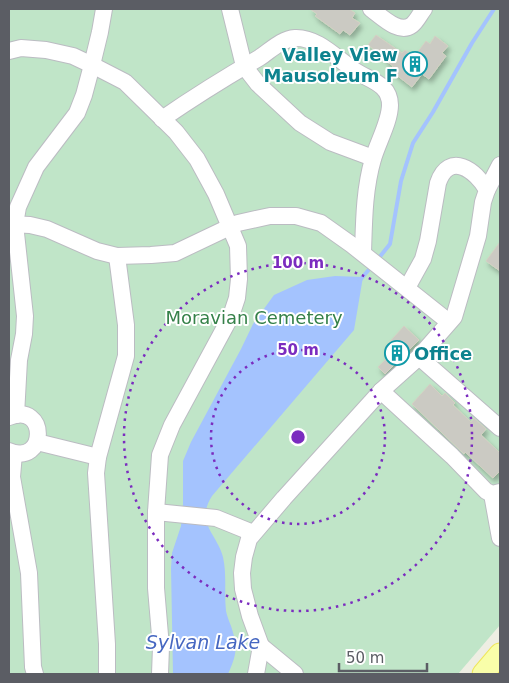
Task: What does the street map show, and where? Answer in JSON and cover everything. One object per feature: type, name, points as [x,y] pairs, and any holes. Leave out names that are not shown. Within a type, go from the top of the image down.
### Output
[{"type":"main road","points":[[486,673],[500,654]]},
{"type":"lane","points":[[35,674],[33,667],[29,573],[15,535],[12,452],[20,454],[30,450],[37,442],[38,430],[33,420],[22,415],[12,416],[25,316],[12,224],[36,167],[77,114],[92,65],[104,9]]},
{"type":"lane","points":[[230,9],[244,66],[258,84],[300,123],[330,142],[373,158]]},
{"type":"lane","points":[[371,9],[394,26],[401,28],[412,25],[424,9]]},
{"type":"lane","points":[[162,119],[203,91],[286,40],[296,38],[317,44],[354,71],[379,83],[389,96],[390,105],[367,183],[366,255]]},
{"type":"lane","points":[[9,51],[21,48],[46,50],[73,56],[125,82],[176,132],[196,159],[216,194],[238,246],[240,262],[237,298],[231,316],[165,440],[160,455],[156,512],[156,588],[161,647],[160,674]]},
{"type":"lane","points":[[256,674],[261,646],[250,616],[243,589],[242,574],[249,539],[381,391],[419,356],[454,317],[478,236],[483,202],[500,165]]},
{"type":"lane","points":[[407,288],[423,259],[441,174],[446,168],[454,166],[463,167],[482,181],[487,190]]},
{"type":"lane","points":[[12,224],[48,229],[97,251],[117,256],[175,253],[238,223],[270,216],[296,216],[321,223],[366,255],[449,322]]},
{"type":"lane","points":[[107,674],[107,644],[96,474],[98,457],[126,356],[126,325],[117,256]]},
{"type":"lane","points":[[419,356],[500,428]]},
{"type":"lane","points":[[381,391],[452,456],[486,491],[496,493],[500,538]]},
{"type":"lane","points":[[37,442],[98,457]]},
{"type":"lane","points":[[156,512],[208,516],[253,533]]},
{"type":"lane","points":[[261,646],[295,674]]},
{"type":"green space","name":"Moravian Cemetery","points":[[9,9],[500,9],[500,625],[458,674],[9,674]]},
{"type":"water","name":"Sylvan Lake","points":[[335,276],[363,277],[354,330],[212,496],[207,505],[206,521],[223,557],[226,611],[236,645],[231,667],[228,674],[173,674],[171,568],[172,553],[181,526],[183,461],[191,442],[253,324],[274,295],[307,280]]},
{"type":"building","points":[[310,9],[349,9],[355,13],[352,18],[360,23],[350,35],[343,30],[340,34],[315,16],[317,14]]},
{"type":"building","name":"Valley View Mausoleum F","points":[[376,35],[402,53],[405,50],[414,57],[426,41],[430,44],[435,36],[448,46],[442,53],[446,56],[429,79],[422,74],[412,87],[390,70],[393,66],[386,61],[387,59],[368,45]]},
{"type":"building","points":[[500,242],[500,271],[486,261]]},
{"type":"building","name":"Office","points":[[404,326],[419,340],[385,374],[378,367],[387,358],[384,355],[389,351],[385,347]]},
{"type":"building","points":[[430,384],[442,396],[445,393],[455,403],[453,405],[471,422],[474,418],[486,429],[481,435],[500,453],[500,471],[493,478],[465,452],[464,454],[412,404]]},
{"type":"waterway","points":[[378,259],[390,244],[401,181],[413,143],[494,9]]},
{"type":"waterway","points":[[360,280],[372,266]]},
{"type":"place","name":"Valley View Mausoleum F","points":[[415,64]]},
{"type":"place","name":"Office","points":[[397,353]]}]
